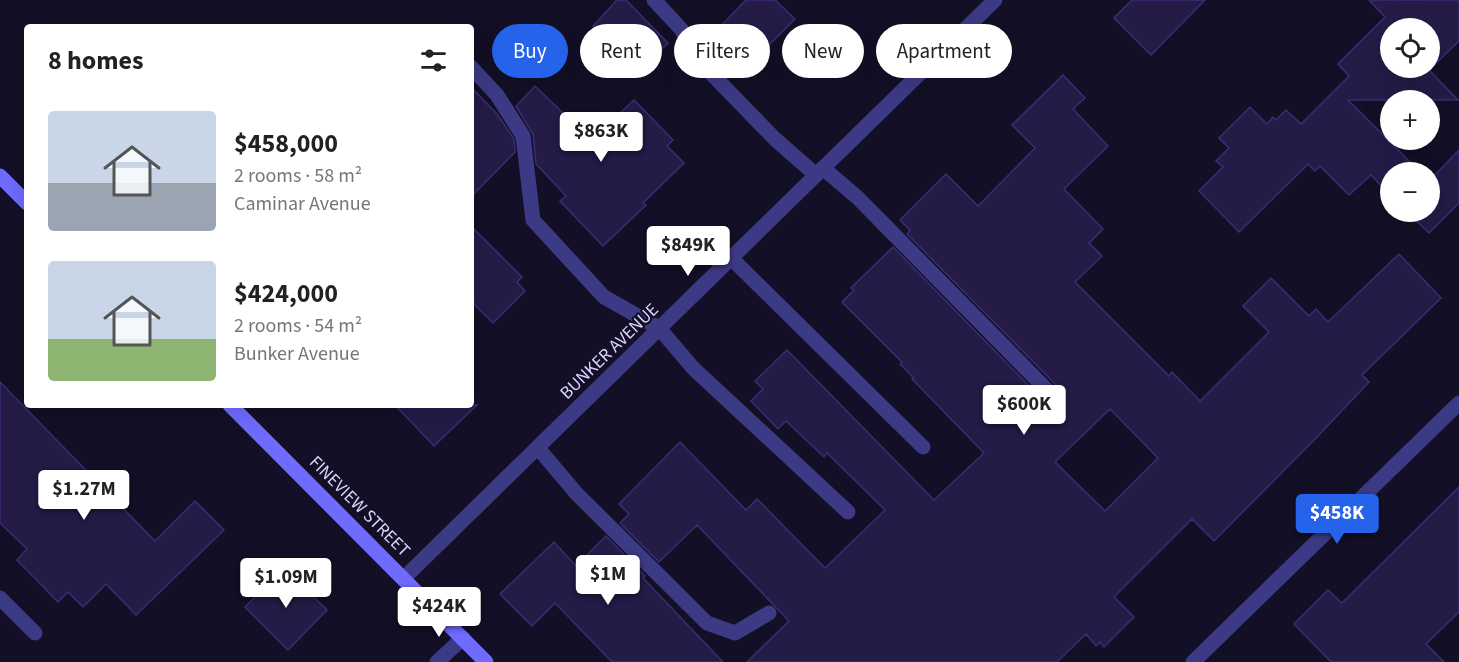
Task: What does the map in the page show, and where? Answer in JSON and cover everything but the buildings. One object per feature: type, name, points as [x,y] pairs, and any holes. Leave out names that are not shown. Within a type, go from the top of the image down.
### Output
[{"type":"street","points":[[654,0],[681,29],[703,65],[775,139],[858,198],[1052,395]]},
{"type":"street","name":"BUNKER AVENUE","points":[[404,578],[995,0]]},
{"type":"street","points":[[474,70],[497,95],[523,136],[533,220],[604,297],[659,328],[693,368],[849,512]]},
{"type":"street","points":[[0,176],[24,200]]},
{"type":"street","points":[[731,258],[922,447]]},
{"type":"street","points":[[1192,662],[1459,403]]},
{"type":"street","name":"FINEVIEW STREET","points":[[233,408],[486,662]]},
{"type":"street","points":[[538,448],[576,493],[707,623],[735,633],[769,613]]},
{"type":"street","points":[[0,598],[35,633]]},
{"type":"street","points":[[437,662],[463,638]]}]
